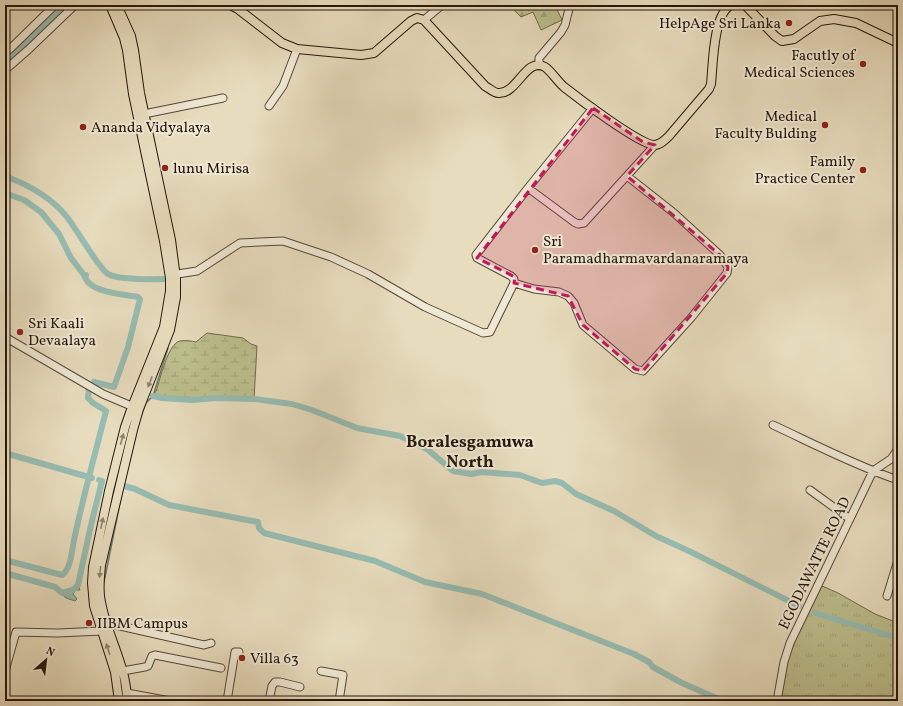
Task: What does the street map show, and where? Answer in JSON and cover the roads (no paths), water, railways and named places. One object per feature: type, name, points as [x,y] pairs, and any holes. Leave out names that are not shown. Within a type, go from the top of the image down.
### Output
[{"type":"main road","points":[[110,5],[124,38],[133,94],[148,143]]},
{"type":"main road","points":[[117,5],[131,36],[134,50],[164,241],[173,276],[173,291],[164,327],[132,407],[115,465],[93,567],[92,583],[94,606],[102,631],[119,671],[119,701]]},
{"type":"main road","points":[[122,5],[123,17]]},
{"type":"main road","points":[[230,5],[238,9],[282,42],[297,49],[361,55],[374,53],[411,21],[417,18],[424,20],[485,86],[496,93],[503,93],[532,66],[539,64],[546,68],[563,86],[593,108],[643,142],[655,145],[663,142],[669,136],[709,89],[711,84],[716,38],[722,16],[727,7],[731,5]]},
{"type":"main road","points":[[745,5],[775,36],[782,41],[794,39],[820,21],[834,19],[856,23],[898,44]]},
{"type":"main road","points":[[127,697],[100,602],[99,583],[101,565],[120,481],[132,407]]},
{"type":"street","points":[[5,53],[12,48],[55,5]]},
{"type":"street","points":[[5,70],[75,5]]},
{"type":"street","points":[[424,20],[442,5]]},
{"type":"street","points":[[539,64],[539,58],[556,39],[565,25],[570,5]]},
{"type":"street","points":[[269,106],[283,86],[297,49]]},
{"type":"street","points":[[144,114],[223,98]]},
{"type":"street","points":[[173,276],[197,271],[240,243],[283,241],[331,257],[368,274],[425,307],[483,333],[490,332],[514,283],[514,279],[512,276],[476,258],[476,255],[593,108]]},
{"type":"street","points":[[528,188],[574,222],[578,224],[584,223],[655,145]]},
{"type":"street","points":[[514,283],[534,289],[559,292],[568,296],[574,303],[583,325],[635,369],[643,371],[691,318],[723,279],[727,273],[728,267],[715,250],[674,213],[627,176]]},
{"type":"street","points":[[5,337],[103,394],[132,407]]},
{"type":"street","points":[[773,425],[873,471],[898,480]]},
{"type":"street","points":[[873,471],[891,459],[898,449]]},
{"type":"street","name":"EGODAWATTE ROAD","points":[[777,701],[784,662],[790,643],[873,471]]},
{"type":"street","points":[[810,490],[850,519]]},
{"type":"street","points":[[887,596],[898,560]]},
{"type":"street","points":[[107,623],[204,645],[211,643]]},
{"type":"street","points":[[5,671],[16,632],[58,633],[102,631]]},
{"type":"street","points":[[226,701],[234,652],[239,652]]},
{"type":"street","points":[[119,671],[148,666],[152,656],[155,655],[221,668]]},
{"type":"street","points":[[320,671],[343,675],[339,701]]},
{"type":"street","points":[[269,701],[272,686],[275,682],[300,688]]},
{"type":"street","points":[[127,697],[170,701]]},
{"type":"water","points":[[57,5],[69,5],[27,49],[5,66],[5,54]]},
{"type":"water","points":[[78,585],[80,590],[75,590],[73,594],[77,599],[75,601],[63,595],[62,593]]},
{"type":"waterway","points":[[5,176],[23,183],[54,203],[67,217],[98,263],[108,274],[130,279],[174,279]]},
{"type":"waterway","points":[[5,193],[24,200],[41,212],[59,234],[71,258],[84,275],[86,275]]},
{"type":"waterway","points":[[84,275],[92,286],[107,292],[138,297],[140,299],[128,347],[114,387],[94,382]]},
{"type":"waterway","points":[[140,419],[146,403],[153,396],[168,348]]},
{"type":"waterway","points":[[5,560],[62,575],[67,568],[71,559],[85,492],[106,411],[88,398],[89,388]]},
{"type":"waterway","points":[[153,396],[192,400],[216,398],[254,399],[292,404],[312,410],[357,428],[400,436],[427,449],[453,471],[472,474],[481,472],[520,475],[542,483],[555,481],[562,483],[576,494],[614,511],[656,536],[799,606]]},
{"type":"waterway","points":[[5,453],[92,478]]},
{"type":"waterway","points":[[5,573],[55,587],[62,593],[73,590],[78,585],[102,481],[99,480]]},
{"type":"waterway","points":[[124,486],[135,489],[169,505],[258,522],[259,528],[264,533],[375,561],[425,582],[482,594],[634,654],[649,662],[653,667],[682,683],[723,701]]},
{"type":"waterway","points":[[104,582],[123,488]]},
{"type":"waterway","points":[[815,613],[898,638]]},
{"type":"place","name":"HelpAge Sri Lanka","points":[[789,23]]},
{"type":"place","name":"Facutly of Medical Sciences","points":[[863,64]]},
{"type":"place","name":"Medical Faculty Bulding","points":[[825,125]]},
{"type":"place","name":"Ananda Vidyalaya","points":[[83,127]]},
{"type":"place","name":"lunu Mirisa","points":[[165,168]]},
{"type":"place","name":"Family Practice Center","points":[[863,170]]},
{"type":"place","name":"Sri Paramadharmavardanaramaya","points":[[535,250]]},
{"type":"place","name":"Sri Kaali Devaalaya","points":[[20,332]]},
{"type":"place","name":"IIBM Campus","points":[[89,623]]},
{"type":"place","name":"Villa 63","points":[[242,658]]},
{"type":"district","name":"Boralesgamuwa North","points":[[470,451]]}]
